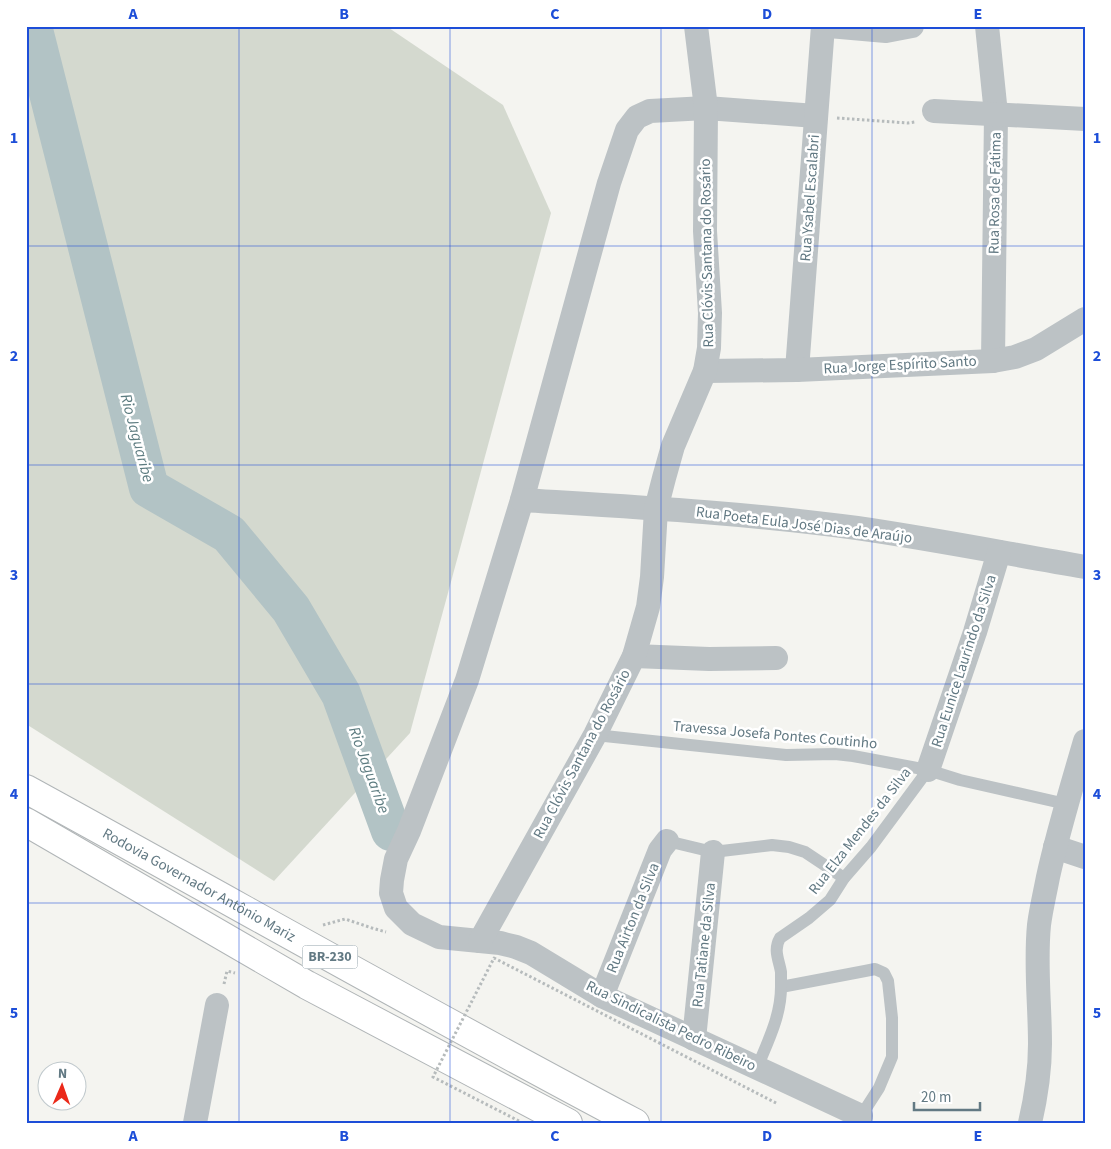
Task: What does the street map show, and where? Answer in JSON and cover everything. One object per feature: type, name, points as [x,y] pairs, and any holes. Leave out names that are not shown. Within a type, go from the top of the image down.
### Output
[{"type":"highway","name":"Rodovia Governador Antônio Mariz","points":[[26,788],[289,935],[635,1123]]},
{"type":"highway","name":"Rodovia Governador Antônio Mariz","points":[[26,822],[307,985],[568,1123]]},
{"type":"street","name":"Rua Clóvis Santana do Rosário","points":[[480,941],[595,735],[634,656],[648,607],[652,577],[656,509],[673,446],[705,371],[709,348],[710,313],[705,231],[706,108],[696,26]]},
{"type":"street","name":"Rua Ysabel Escalabri","points":[[797,370],[823,26]]},
{"type":"street","points":[[829,26],[886,31],[912,26]]},
{"type":"street","name":"Rua Rosa de Fátima","points":[[987,26],[996,114],[993,361]]},
{"type":"street","name":"Rua Sindicalista Pedro Ribeiro","points":[[816,116],[706,108],[650,111],[637,117],[627,130],[609,183],[522,500],[467,680],[409,830],[396,858],[392,893],[396,908],[412,924],[439,937],[500,943],[531,953],[602,996],[861,1116]]},
{"type":"street","points":[[934,111],[1085,119]]},
{"type":"street","name":"Rua Jorge Espírito Santo","points":[[705,371],[797,370],[993,361],[1015,357],[1036,350],[1085,319]]},
{"type":"street","name":"Rua Poeta Eula José Dias de Araújo","points":[[522,500],[753,517],[857,528],[1085,567]]},
{"type":"street","name":"Rua Eunice Laurindo da Silva","points":[[928,770],[975,632],[999,552]]},
{"type":"street","points":[[634,656],[709,659],[776,658]]},
{"type":"street","points":[[1030,1123],[1039,1073],[1039,925],[1055,847],[1085,741]]},
{"type":"street","name":"Rua Airton da Silva","points":[[602,996],[660,850],[667,841]]},
{"type":"street","points":[[1055,847],[1085,857]]},
{"type":"street","name":"Rua Tatiane da Silva","points":[[694,1039],[713,852]]},
{"type":"street","points":[[195,1123],[217,1005]]},
{"type":"lane","name":"Travessa Josefa Pontes Coutinho","points":[[595,735],[786,756],[835,754],[853,756],[928,770],[960,780],[1066,804]]},
{"type":"lane","name":"Rua Elza Mendes da Silva","points":[[757,1068],[775,1025],[780,1005],[781,972],[777,958],[777,943],[780,938],[809,918],[830,900],[844,878],[871,847],[928,770]]},
{"type":"lane","points":[[667,841],[713,852],[772,845],[790,847],[805,852],[844,878]]},
{"type":"lane","points":[[781,986],[865,970],[875,969],[884,973],[888,981],[892,1018],[892,1057],[879,1088],[861,1116]]},
{"type":"path","points":[[816,116],[908,123],[920,121],[934,111]]},
{"type":"path","points":[[289,935],[345,919],[391,934]]},
{"type":"path","points":[[519,1121],[433,1077],[494,958],[778,1104]]},
{"type":"shaded area","points":[[26,26],[386,26],[503,105],[551,213],[410,733],[274,881],[26,724]]},
{"type":"waterway","name":"Rio Jaguaribe","points":[[32,26],[149,488],[229,534],[291,609],[341,694],[391,831]]}]
